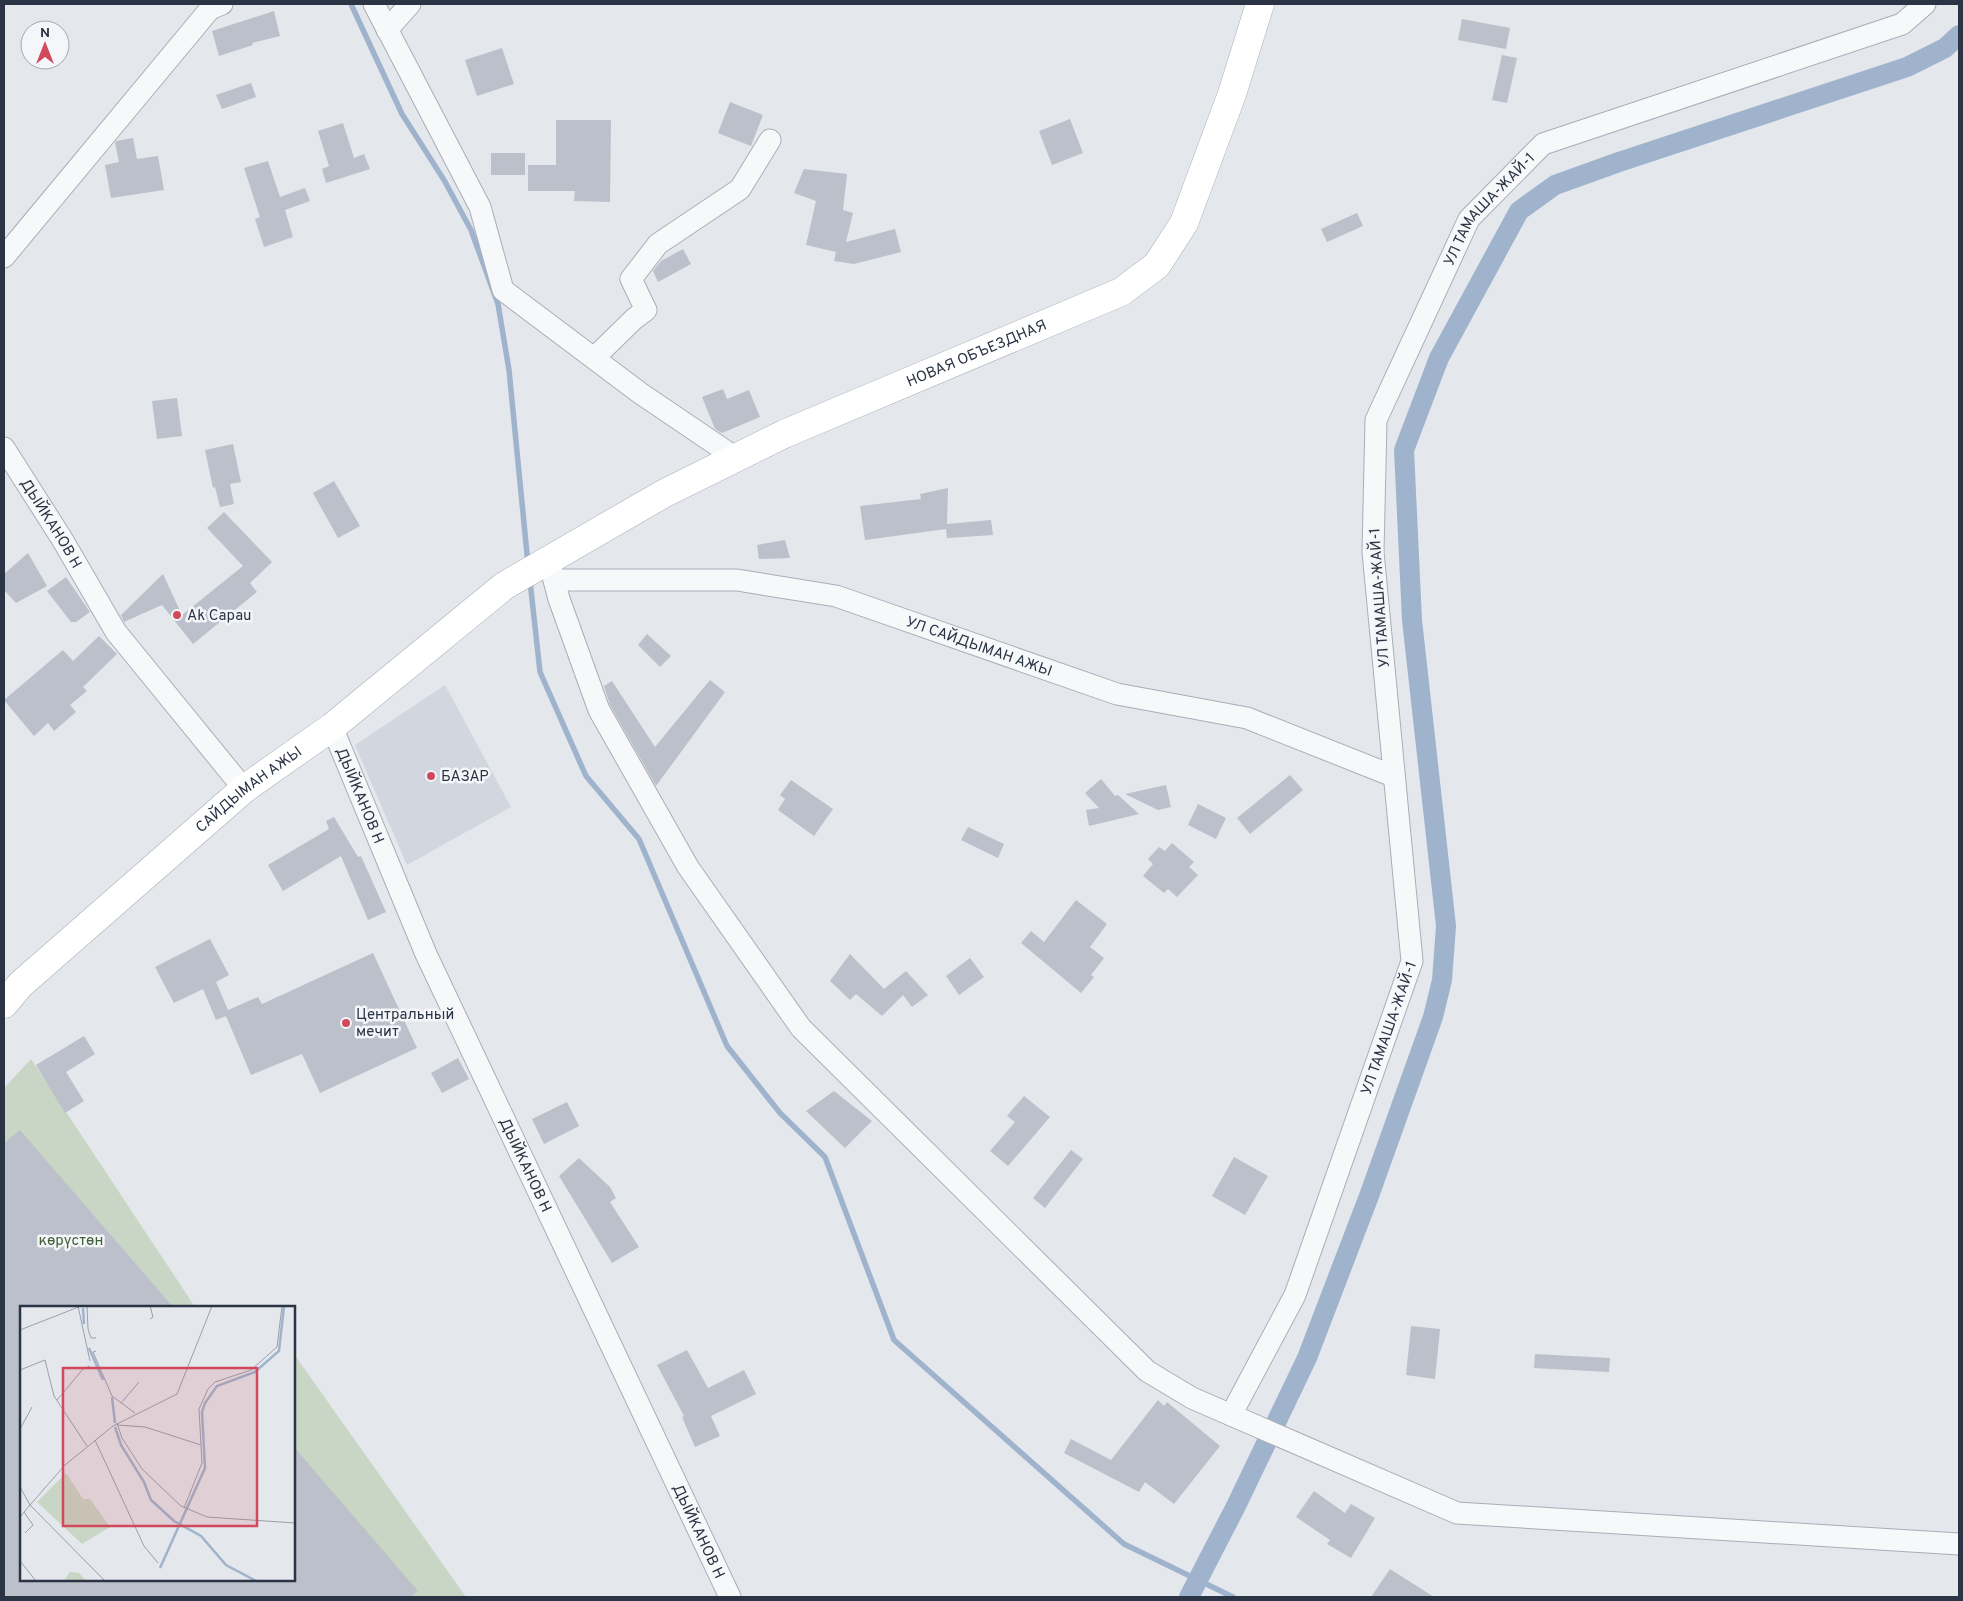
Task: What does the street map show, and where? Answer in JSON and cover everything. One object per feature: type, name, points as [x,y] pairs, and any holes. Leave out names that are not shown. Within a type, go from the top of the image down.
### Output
[{"type":"main road","name":"НОВАЯ ОБЪЕЗДНАЯ","points":[[504,586],[548,569],[663,494],[784,434],[1121,292],[1157,265],[1184,223],[1232,94],[1260,4]]},
{"type":"main road","name":"САЙДЫМАН АЖЫ","points":[[4,1004],[21,984],[244,790],[332,727],[504,586]]},
{"type":"street","points":[[4,257],[210,9],[222,4]]},
{"type":"street","points":[[374,4],[480,207],[503,290],[640,393],[736,458]]},
{"type":"street","points":[[388,30],[410,4]]},
{"type":"street","name":"УЛ ТАМАША-ЖАЙ-1","points":[[1233,1416],[1295,1295],[1412,961],[1372,552],[1376,420],[1469,219],[1543,144],[1902,24],[1925,4]]},
{"type":"street","points":[[594,358],[634,319],[646,310],[631,279],[658,244],[740,189],[770,140]]},
{"type":"street","name":"ДЫЙКАНОВ Н","points":[[4,448],[62,540],[116,632],[244,790]]},
{"type":"street","points":[[548,569],[598,710],[688,867],[801,1028],[1147,1371],[1192,1398],[1457,1513],[1959,1544]]},
{"type":"street","name":"УЛ САЙДЫМАН АЖЫ","points":[[548,569],[737,580],[836,596],[1117,694],[1247,718],[1393,776]]},
{"type":"street","name":"ДЫЙКАНОВ Н","points":[[332,727],[426,954],[730,1597]]},
{"type":"shaded area","name":"БАЗАР","points":[[445,685],[511,807],[407,865],[355,745]]},
{"type":"green space","name":"көрүстөн","points":[[31,1059],[194,1306],[20,1306],[20,1581],[295,1581],[295,1355],[466,1597],[4,1597],[4,1088]]},
{"type":"building","points":[[274,11],[280,36],[252,43],[253,45],[219,56],[212,31]]},
{"type":"building","points":[[1462,19],[1510,28],[1506,49],[1458,40]]},
{"type":"building","points":[[502,48],[514,84],[477,96],[465,60]]},
{"type":"building","points":[[1502,55],[1517,58],[1507,103],[1492,100]]},
{"type":"building","points":[[251,83],[256,97],[222,109],[216,95]]},
{"type":"building","points":[[730,102],[763,115],[751,146],[718,133]]},
{"type":"building","points":[[1070,119],[1083,153],[1052,165],[1039,131]]},
{"type":"building","points":[[556,120],[611,120],[610,202],[574,201],[575,191],[528,191],[528,165],[556,165]]},
{"type":"building","points":[[343,123],[354,158],[364,154],[370,169],[326,183],[322,169],[329,166],[318,131]]},
{"type":"building","points":[[133,138],[137,159],[158,156],[164,190],[111,198],[105,165],[119,162],[116,141]]},
{"type":"building","points":[[491,153],[525,153],[525,175],[491,175]]},
{"type":"building","points":[[268,161],[280,197],[305,188],[310,201],[285,210],[293,237],[264,247],[255,219],[260,217],[244,168]]},
{"type":"building","points":[[804,169],[847,174],[843,210],[853,213],[846,242],[895,229],[901,252],[854,264],[834,261],[836,252],[806,245],[816,201],[794,193]]},
{"type":"building","points":[[1357,213],[1363,226],[1327,242],[1321,229]]},
{"type":"building","points":[[683,249],[691,264],[658,282],[653,271],[661,261]]},
{"type":"building","points":[[723,389],[727,399],[749,390],[760,417],[722,433],[715,429],[702,397]]},
{"type":"building","points":[[177,398],[182,436],[157,439],[152,401]]},
{"type":"building","points":[[233,444],[241,482],[230,484],[234,504],[220,507],[215,487],[213,488],[205,450]]},
{"type":"building","points":[[334,481],[360,526],[338,538],[313,493]]},
{"type":"building","points":[[948,488],[947,524],[991,520],[993,535],[947,538],[946,529],[865,540],[860,506],[921,499],[920,494]]},
{"type":"building","points":[[224,512],[272,562],[250,583],[257,592],[193,644],[162,605],[124,622],[121,615],[163,574],[182,615],[243,566],[207,528]]},
{"type":"building","points":[[785,540],[790,558],[759,559],[757,545]]},
{"type":"building","points":[[28,553],[47,586],[16,603],[4,590],[4,574]]},
{"type":"building","points":[[66,577],[90,612],[76,622],[71,622],[47,591]]},
{"type":"building","points":[[647,634],[671,656],[660,667],[638,645]]},
{"type":"building","points":[[99,636],[117,654],[83,687],[87,691],[70,705],[76,712],[54,731],[48,723],[34,736],[4,700],[63,650],[73,661]]},
{"type":"building","points":[[710,680],[725,692],[656,786],[610,705],[604,686],[612,681],[655,747]]},
{"type":"building","points":[[1290,775],[1303,790],[1250,834],[1237,818]]},
{"type":"building","points":[[1101,779],[1115,796],[1118,795],[1139,814],[1089,826],[1086,810],[1099,808],[1085,793]]},
{"type":"building","points":[[791,780],[833,809],[814,836],[778,810],[785,799],[780,795]]},
{"type":"building","points":[[1166,785],[1171,807],[1158,810],[1125,794]]},
{"type":"building","points":[[1198,804],[1226,818],[1216,839],[1188,825]]},
{"type":"building","points":[[334,817],[358,857],[361,856],[386,912],[368,920],[341,856],[283,891],[268,865],[329,829],[326,821]]},
{"type":"building","points":[[968,827],[1004,844],[998,858],[961,840]]},
{"type":"building","points":[[1172,843],[1194,862],[1189,867],[1198,875],[1177,897],[1168,889],[1164,893],[1143,876],[1153,864],[1148,859],[1159,847],[1165,851]]},
{"type":"building","points":[[1076,900],[1107,924],[1090,947],[1104,958],[1091,975],[1094,977],[1081,993],[1021,943],[1031,931],[1044,942]]},
{"type":"building","name":"Центральный мечит","points":[[210,939],[229,975],[216,982],[228,1010],[258,997],[262,1004],[373,953],[417,1048],[320,1093],[302,1054],[251,1075],[226,1016],[216,1020],[203,989],[174,1003],[155,967]]},
{"type":"building","points":[[850,954],[884,989],[906,971],[928,995],[912,1007],[903,995],[882,1016],[856,994],[850,1000],[830,981]]},
{"type":"building","points":[[970,958],[984,977],[959,995],[946,976]]},
{"type":"building","points":[[84,1036],[95,1054],[66,1072],[84,1101],[65,1113],[36,1065]]},
{"type":"building","points":[[458,1058],[469,1079],[442,1093],[431,1073]]},
{"type":"building","points":[[834,1091],[872,1121],[845,1148],[806,1111]]},
{"type":"building","points":[[1024,1096],[1050,1117],[1008,1166],[990,1151],[1015,1122],[1007,1116]]},
{"type":"building","points":[[567,1102],[579,1126],[544,1144],[532,1119]]},
{"type":"building","name":"көрүстөн","points":[[20,1130],[172,1306],[20,1306],[20,1581],[295,1581],[295,1448],[418,1591],[410,1597],[4,1597],[4,1143]]},
{"type":"building","points":[[1071,1150],[1083,1159],[1045,1208],[1033,1198]]},
{"type":"building","points":[[1234,1157],[1268,1176],[1245,1215],[1212,1196]]},
{"type":"building","points":[[579,1158],[610,1187],[616,1198],[610,1202],[639,1247],[612,1263],[559,1176]]},
{"type":"building","points":[[1411,1326],[1440,1329],[1435,1379],[1406,1375]]},
{"type":"building","points":[[687,1350],[708,1388],[744,1370],[756,1394],[711,1416],[720,1436],[695,1447],[682,1417],[684,1416],[657,1365]]},
{"type":"building","points":[[1535,1354],[1610,1358],[1609,1372],[1534,1368]]},
{"type":"building","points":[[1158,1400],[1164,1406],[1167,1402],[1220,1446],[1174,1504],[1145,1482],[1139,1492],[1064,1453],[1071,1439],[1111,1460]]},
{"type":"building","points":[[1314,1491],[1345,1513],[1351,1504],[1375,1518],[1351,1558],[1327,1544],[1330,1540],[1296,1517]]},
{"type":"building","points":[[1390,1569],[1434,1597],[1371,1597]]},
{"type":"waterway","points":[[351,4],[402,114],[444,180],[471,230],[498,304],[509,370],[528,564]]},
{"type":"waterway","points":[[1189,1597],[1236,1506],[1307,1358],[1369,1196],[1433,1017],[1442,980],[1446,926],[1412,620],[1404,450],[1439,358],[1519,211],[1555,185],[1907,67],[1945,48],[1959,35]]},
{"type":"waterway","points":[[530,581],[540,672],[586,776],[639,839],[727,1046],[780,1113],[825,1157],[894,1340],[1124,1544],[1233,1597]]},
{"type":"place","name":"Ak Capau","points":[[177,615]]},
{"type":"place","name":"БАЗАР","points":[[431,776]]},
{"type":"place","name":"Центральный мечит","points":[[346,1023]]}]
